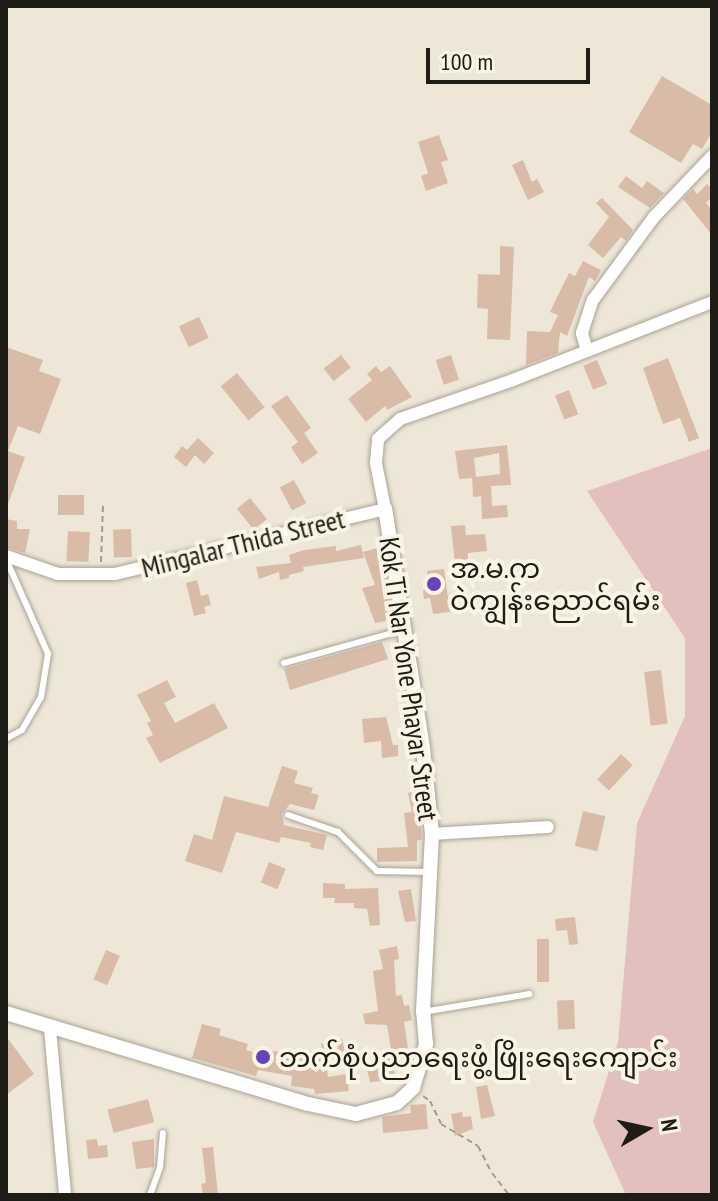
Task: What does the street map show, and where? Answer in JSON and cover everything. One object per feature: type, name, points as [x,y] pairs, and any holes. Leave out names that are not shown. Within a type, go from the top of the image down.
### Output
[{"type":"street","points":[[587,351],[582,333],[593,300],[654,217],[712,156]]},
{"type":"street","name":"Mingalar Thida Street","points":[[6,558],[58,574],[101,575],[385,509],[376,463],[378,439],[400,419],[712,302]]},
{"type":"street","name":"Kok Ti Nar Yone Phayar Street","points":[[385,509],[423,748],[432,834],[423,1012],[426,1044],[413,1088]]},
{"type":"street","points":[[432,834],[548,827]]},
{"type":"street","points":[[6,1013],[50,1029],[308,1104],[356,1114],[397,1103],[413,1088]]},
{"type":"street","points":[[50,1029],[65,1195]]},
{"type":"lane","points":[[6,558],[48,654],[41,697],[22,730],[6,739]]},
{"type":"lane","points":[[284,663],[403,630]]},
{"type":"lane","points":[[288,815],[338,832],[377,871],[429,872]]},
{"type":"lane","points":[[423,1012],[529,994]]},
{"type":"lane","points":[[150,1195],[160,1167],[163,1133]]},
{"type":"path","points":[[101,575],[103,506]]},
{"type":"path","points":[[413,1088],[430,1101],[441,1124],[478,1146],[492,1173],[509,1195]]},
{"type":"shaded area","points":[[712,448],[712,1195],[626,1195],[593,1122],[618,1042],[637,823],[685,716],[685,638],[587,491]]},
{"type":"building","points":[[662,76],[712,105],[712,132],[702,149],[693,144],[681,163],[629,132]]},
{"type":"building","points":[[439,135],[448,160],[441,162],[448,183],[426,191],[421,176],[428,173],[418,142]]},
{"type":"building","points":[[523,160],[532,182],[537,179],[544,192],[528,200],[512,165]]},
{"type":"building","points":[[626,176],[642,188],[647,181],[664,193],[650,208],[618,187]]},
{"type":"building","points":[[707,184],[712,189],[712,197],[706,203],[712,210],[712,235],[683,199],[693,189],[697,194]]},
{"type":"building","points":[[602,198],[633,230],[626,241],[621,237],[603,258],[588,245],[609,217],[596,203]]},
{"type":"building","points":[[500,246],[514,247],[510,340],[487,339],[488,309],[477,308],[478,274],[500,275]]},
{"type":"building","points":[[583,261],[601,270],[595,281],[589,277],[567,336],[560,332],[558,353],[526,365],[527,331],[550,332],[558,315],[550,312],[569,273],[575,276]]},
{"type":"building","points":[[199,317],[209,338],[189,347],[179,326]]},
{"type":"building","points":[[6,347],[43,360],[39,371],[61,379],[40,434],[18,426],[8,451],[25,457],[7,507]]},
{"type":"building","points":[[341,355],[351,368],[334,381],[324,369]]},
{"type":"building","points":[[451,355],[459,380],[444,385],[436,360]]},
{"type":"building","points":[[668,358],[699,438],[689,442],[680,418],[663,424],[643,368]]},
{"type":"building","points":[[597,360],[607,384],[593,390],[583,366]]},
{"type":"building","points":[[376,366],[381,372],[390,366],[412,397],[387,410],[385,406],[366,422],[348,399],[372,380],[367,374]]},
{"type":"building","points":[[237,373],[265,407],[248,420],[221,386]]},
{"type":"building","points":[[569,390],[578,414],[564,420],[555,395]]},
{"type":"building","points":[[287,395],[311,428],[304,433],[318,453],[302,464],[291,447],[298,442],[271,406]]},
{"type":"building","points":[[198,438],[214,453],[204,464],[195,455],[186,467],[174,457],[182,446],[187,450]]},
{"type":"building","points":[[507,445],[511,485],[491,486],[492,506],[507,505],[508,517],[482,519],[481,496],[473,497],[472,478],[459,479],[455,451]],"holes":[[[499,453],[500,474],[476,477],[474,458]]]},
{"type":"building","points":[[294,480],[306,503],[292,510],[280,488]]},
{"type":"building","points":[[58,495],[84,495],[84,515],[58,515]]},
{"type":"building","points":[[250,498],[267,519],[254,530],[237,509]]},
{"type":"building","points":[[6,519],[17,521],[17,529],[30,529],[25,553],[6,547]]},
{"type":"building","points":[[465,525],[466,535],[485,534],[487,551],[468,553],[468,563],[455,564],[451,526]]},
{"type":"building","points":[[131,529],[132,557],[114,558],[113,530]]},
{"type":"building","points":[[68,531],[90,532],[88,562],[66,561]]},
{"type":"building","points":[[361,545],[364,558],[303,567],[304,571],[280,580],[279,572],[259,579],[256,567],[291,563],[289,555],[304,550],[336,546],[336,551]]},
{"type":"building","points":[[381,547],[393,620],[375,623],[362,588],[375,585],[363,552]]},
{"type":"building","points":[[444,569],[450,612],[433,614],[430,598],[424,599],[423,590],[429,589],[427,571]]},
{"type":"building","points":[[197,580],[201,596],[208,594],[211,605],[204,607],[206,613],[194,616],[186,583]]},
{"type":"building","points":[[382,642],[388,659],[290,690],[284,669]]},
{"type":"building","points":[[661,670],[668,724],[651,726],[644,672]]},
{"type":"building","points":[[167,680],[176,697],[164,703],[175,723],[214,703],[228,728],[160,763],[146,738],[153,735],[147,723],[151,721],[137,695]]},
{"type":"building","points":[[386,717],[393,745],[398,745],[398,756],[382,758],[381,741],[364,743],[362,719]]},
{"type":"building","points":[[621,754],[633,765],[609,791],[597,780]]},
{"type":"building","points":[[282,766],[298,771],[294,783],[313,788],[311,793],[319,795],[314,810],[290,804],[282,814],[284,825],[327,835],[323,850],[310,847],[311,843],[281,837],[279,843],[236,832],[222,873],[185,861],[194,834],[212,840],[224,796],[268,807]]},
{"type":"building","points":[[417,791],[422,839],[417,841],[417,861],[377,862],[377,848],[408,847],[404,813],[412,812],[408,793]]},
{"type":"building","points":[[583,811],[605,816],[597,851],[575,846]]},
{"type":"building","points":[[269,862],[286,869],[277,889],[261,882]]},
{"type":"building","points":[[323,883],[345,884],[345,889],[378,888],[380,925],[370,926],[367,909],[354,908],[354,903],[334,903],[335,898],[323,898]]},
{"type":"building","points":[[411,889],[416,921],[405,922],[398,891]]},
{"type":"building","points":[[575,917],[578,944],[569,945],[567,930],[556,931],[555,919]]},
{"type":"building","points":[[537,939],[549,939],[549,982],[537,982]]},
{"type":"building","points":[[397,946],[399,959],[394,960],[396,996],[402,995],[404,1006],[409,1005],[412,1020],[404,1022],[408,1048],[391,1050],[387,1025],[365,1024],[363,1014],[378,1011],[373,971],[383,969],[379,950]]},
{"type":"building","points":[[106,950],[120,956],[107,985],[93,979]]},
{"type":"building","points":[[574,1000],[575,1029],[558,1030],[557,1001]]},
{"type":"building","points":[[202,1024],[221,1029],[219,1035],[248,1044],[246,1050],[266,1056],[267,1050],[295,1054],[295,1050],[323,1052],[321,1044],[342,1039],[346,1056],[326,1060],[328,1077],[347,1074],[349,1091],[315,1094],[314,1089],[291,1086],[292,1076],[258,1070],[256,1076],[192,1058]]},
{"type":"building","points":[[6,1036],[34,1074],[6,1095]]},
{"type":"building","points":[[391,1055],[396,1080],[370,1082],[367,1070],[381,1067],[379,1057]]},
{"type":"building","points":[[487,1085],[495,1116],[481,1119],[476,1087]]},
{"type":"building","points":[[148,1099],[154,1122],[114,1133],[107,1110]]},
{"type":"building","points":[[426,1104],[428,1129],[383,1133],[382,1117],[411,1113],[410,1105]]},
{"type":"building","points":[[462,1112],[463,1117],[471,1116],[473,1129],[455,1136],[451,1114]]},
{"type":"building","points":[[97,1139],[98,1146],[107,1145],[108,1157],[88,1159],[86,1140]]},
{"type":"building","points":[[154,1139],[154,1167],[136,1169],[132,1142]]},
{"type":"building","points":[[213,1147],[218,1195],[203,1195],[201,1184],[206,1183],[202,1148]]},
{"type":"place","name":"အ.မ.က ဝဲကျွန်းညောင်ရမ်း","points":[[434,584]]},
{"type":"place","name":"ဘက်စုံပညာရေးဖွံ့ဖြိုးရေးကျောင်း","points":[[263,1057]]}]
